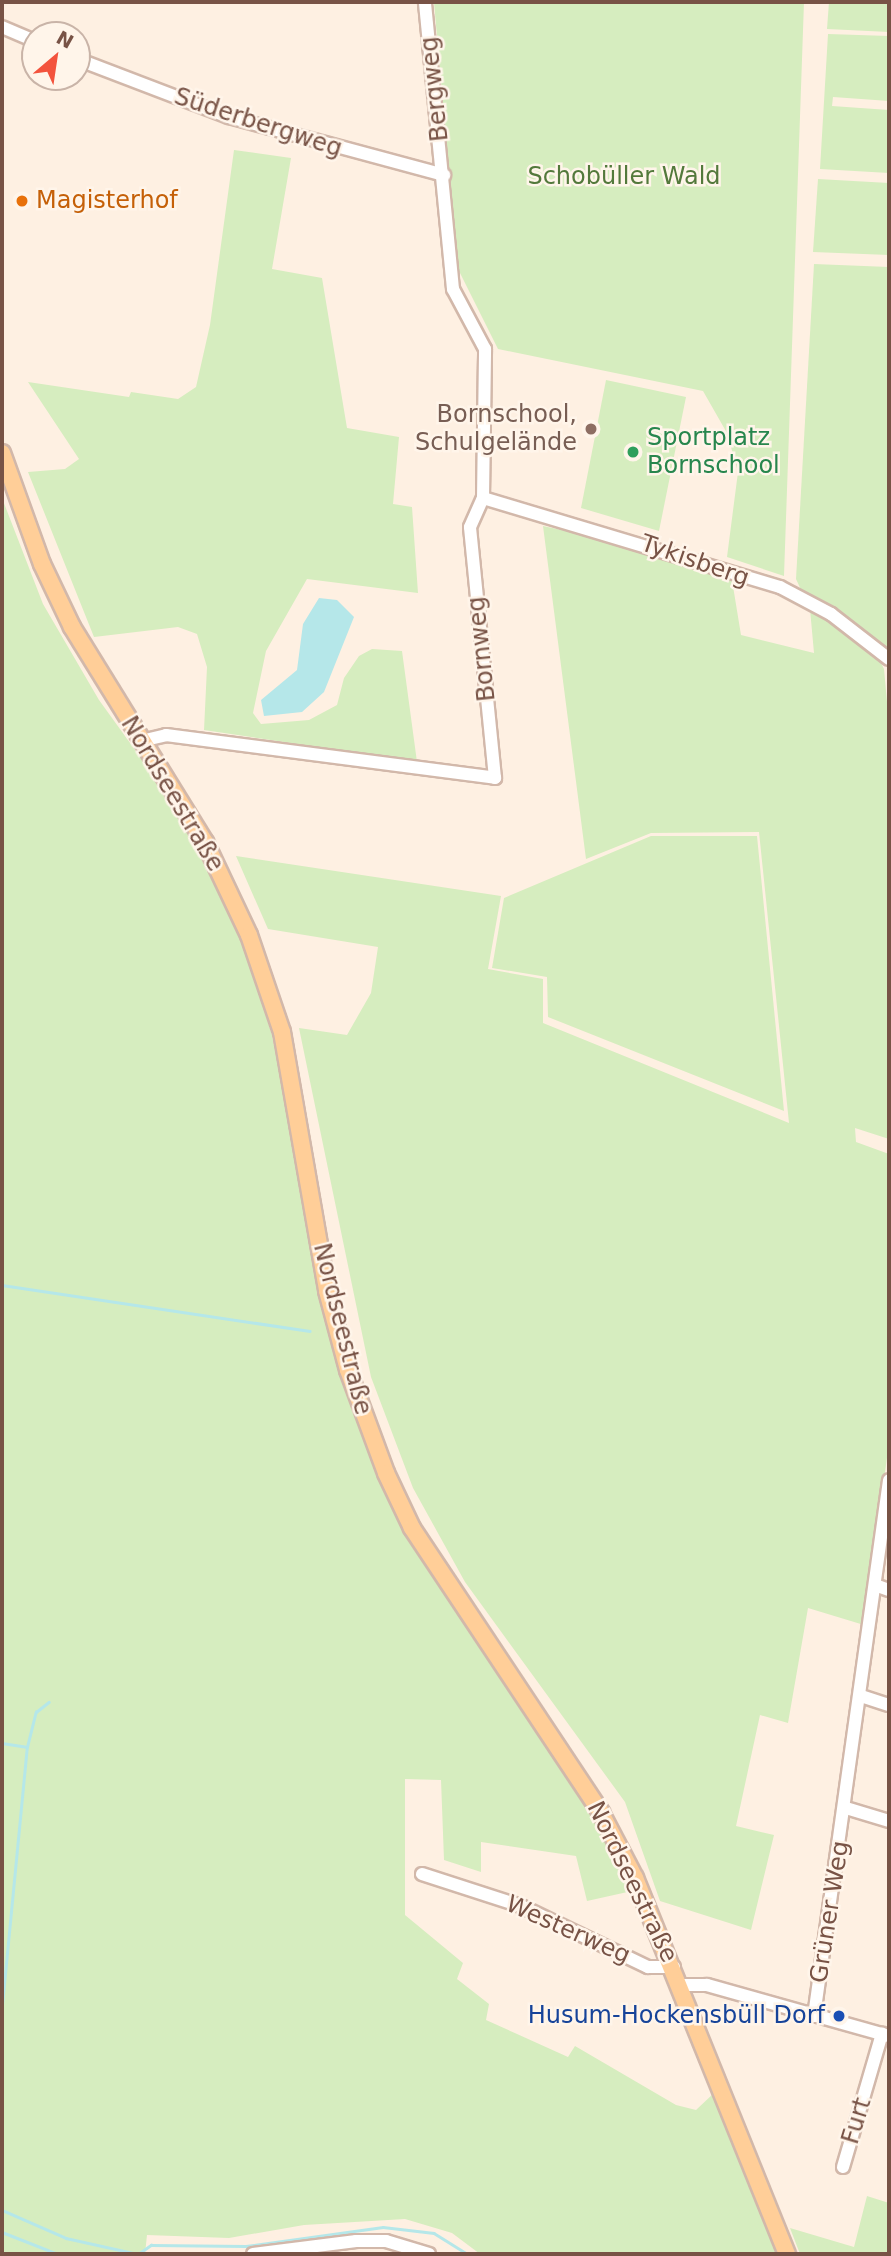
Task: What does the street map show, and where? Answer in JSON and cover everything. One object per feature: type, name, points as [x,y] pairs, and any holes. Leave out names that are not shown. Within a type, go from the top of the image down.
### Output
[{"type":"main road","name":"Nordseestraße","points":[[2,453],[57,597],[205,842],[251,939],[282,1032],[327,1291],[348,1370],[386,1473],[412,1528],[601,1813],[674,1967],[787,2254]]},
{"type":"street","name":"Bergweg","points":[[425,2],[444,175]]},
{"type":"street","points":[[2,27],[21,35]]},
{"type":"street","name":"Süderbergweg","points":[[91,64],[231,118],[444,175]]},
{"type":"street","name":"Bornweg","points":[[142,741],[166,735],[495,778],[470,527],[483,498],[485,349],[453,289],[444,175]]},
{"type":"street","name":"Tykisberg","points":[[483,498],[780,587],[831,614],[889,659]]},
{"type":"street","name":"Grüner Weg","points":[[814,2016],[846,1808],[889,1480]]},
{"type":"street","points":[[875,1585],[889,1590]]},
{"type":"street","points":[[861,1696],[889,1704]]},
{"type":"street","name":"Grüner Weg","points":[[846,1808],[889,1821]]},
{"type":"street","name":"Westerweg","points":[[422,1874],[521,1906],[648,1967],[674,1967]]},
{"type":"street","points":[[681,1985],[707,1985],[886,2035]]},
{"type":"street","name":"Furt","points":[[843,2167],[886,2035]]},
{"type":"street","points":[[253,2254],[386,2241],[429,2254]]},
{"type":"green space","name":"Schobüller Wald","points":[[434,2],[804,2],[784,576],[727,557],[738,472],[727,433],[703,391],[498,349],[457,267]]},
{"type":"green space","points":[[829,2],[889,2],[889,32],[827,29]]},
{"type":"green space","points":[[828,34],[889,36],[889,101],[833,97],[832,106],[889,110],[889,173],[820,169]]},
{"type":"green space","points":[[234,150],[291,158],[272,269],[322,278],[347,428],[399,437],[393,504],[412,507],[418,593],[307,579],[266,651],[253,713],[261,724],[309,720],[337,705],[344,678],[359,656],[372,649],[402,651],[417,762],[204,730],[207,667],[197,634],[178,627],[94,637],[28,472],[65,469],[79,459],[28,382],[129,397],[131,392],[178,399],[196,387],[210,325]]},
{"type":"green space","points":[[818,179],[889,183],[889,255],[813,252]]},
{"type":"green space","points":[[814,264],[889,267],[889,649],[802,592],[796,579]]},
{"type":"green space","name":"Sportplatz Bornschool","points":[[606,380],[686,397],[659,531],[581,508]]},
{"type":"green space","points":[[2,498],[43,604],[99,700],[172,801],[242,939],[272,1035],[338,1370],[377,1473],[406,1534],[585,1804],[632,1891],[587,1901],[576,1856],[481,1842],[481,1872],[444,1860],[441,1780],[405,1779],[405,1915],[463,1963],[457,1979],[489,2004],[486,2020],[568,2057],[575,2046],[676,2105],[696,2110],[714,2093],[777,2254],[480,2254],[452,2233],[405,2219],[304,2225],[229,2238],[147,2235],[145,2254],[2,2254]]},
{"type":"green space","points":[[543,526],[618,542],[732,580],[741,635],[814,653],[810,609],[879,659],[884,669],[889,724],[889,1139],[855,1128],[856,1142],[889,1154],[889,1443],[864,1625],[808,1608],[788,1723],[760,1715],[736,1826],[774,1835],[751,1930],[660,1901],[625,1802],[465,1582],[413,1488],[371,1377],[299,1028],[347,1035],[371,993],[378,947],[268,929],[236,856],[501,896],[488,969],[543,979],[543,1023],[789,1123],[759,832],[651,833],[586,859]]},
{"type":"green space","points":[[651,836],[757,836],[784,1111],[548,1017],[547,977],[492,968],[504,898]]},
{"type":"green space","points":[[867,2196],[889,2203],[889,2254],[800,2254],[790,2228],[854,2247]]},
{"type":"water","points":[[319,598],[337,600],[354,617],[324,692],[302,712],[264,716],[261,700],[297,670],[303,624]]},
{"type":"waterway","points":[[2,1285],[310,1331]]},
{"type":"waterway","points":[[2,2005],[27,1747],[36,1712],[49,1702]]},
{"type":"waterway","points":[[2,1743],[26,1747]]},
{"type":"waterway","points":[[2,2210],[66,2238],[138,2254]]},
{"type":"waterway","points":[[138,2254],[151,2245],[246,2246],[383,2227],[434,2233],[468,2254]]},
{"type":"waterway","points":[[2,2232],[58,2254]]},
{"type":"place","name":"Magisterhof","points":[[22,201]]},
{"type":"place","name":"Bornschool, Schulgelände","points":[[591,429]]},
{"type":"place","name":"Sportplatz Bornschool","points":[[633,452]]},
{"type":"place","name":"Husum-Hockensbüll Dorf","points":[[839,2016]]}]
